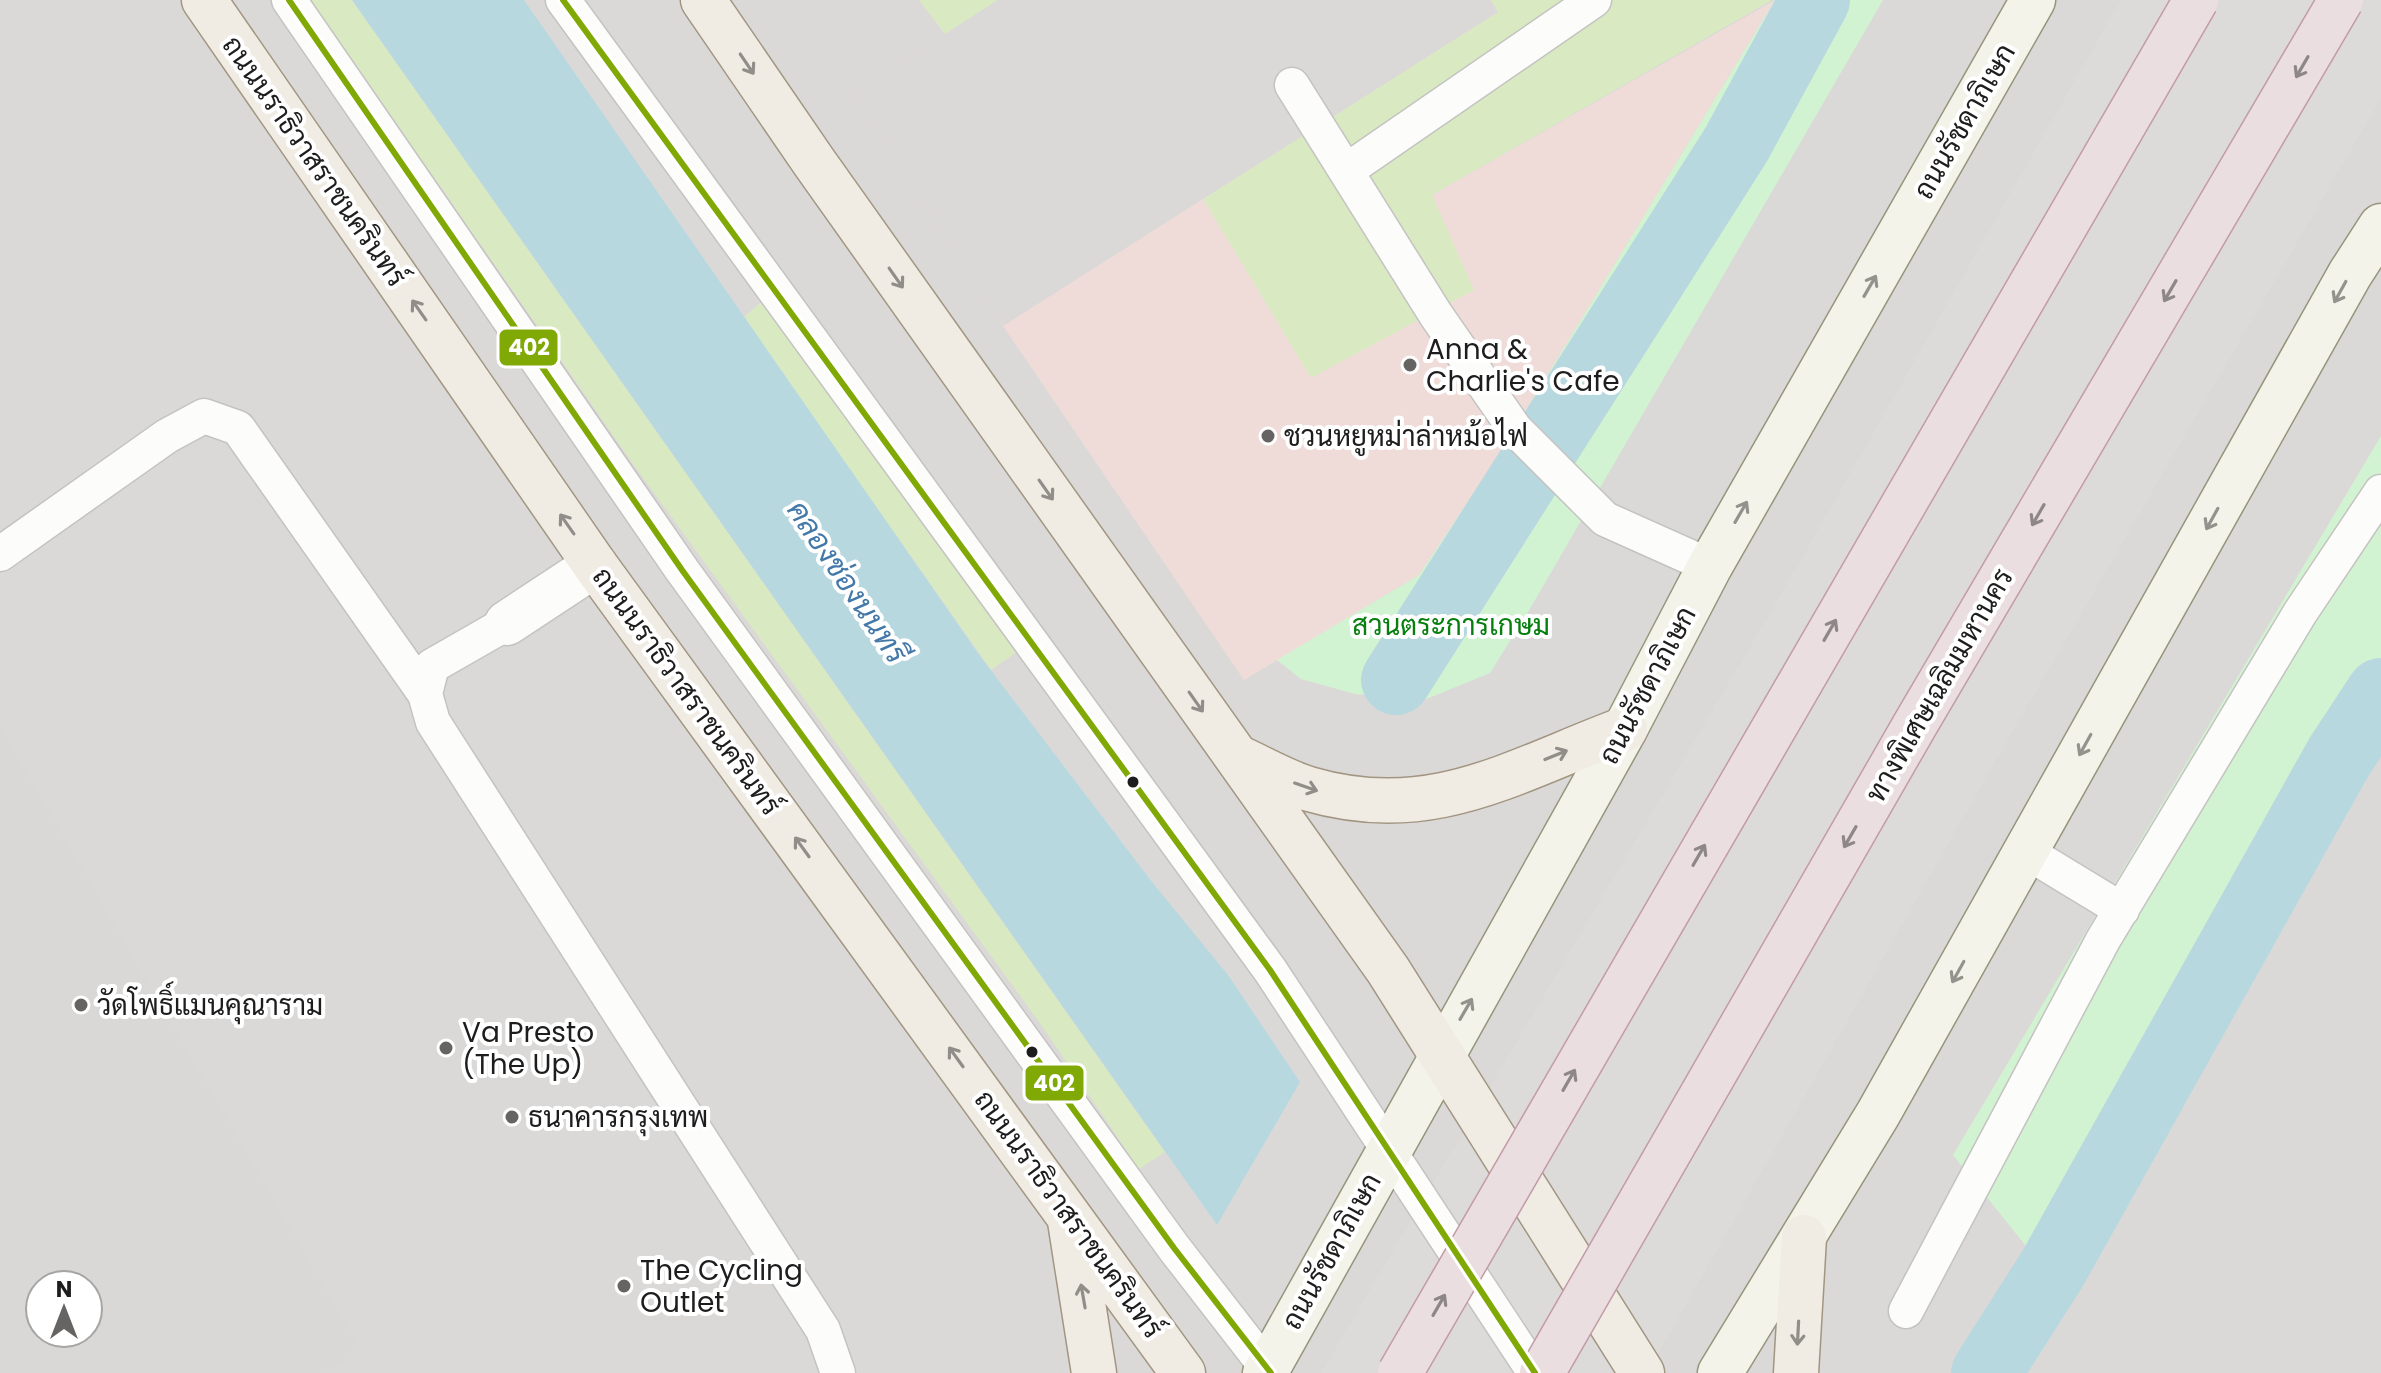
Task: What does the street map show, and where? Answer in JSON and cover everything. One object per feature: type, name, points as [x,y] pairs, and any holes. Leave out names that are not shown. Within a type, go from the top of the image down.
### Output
[{"type":"highway","points":[[1400,1373],[2196,0]]},
{"type":"highway","name":"ทางพิเศษเฉลิมมหานคร","points":[[1542,1373],[1924,709],[2341,0]]},
{"type":"main road","name":"ถนนนราธิวาสราชนครินทร์","points":[[204,0],[595,565],[1068,1210],[1183,1373]]},
{"type":"main road","points":[[703,0],[1388,970],[1642,1373]]},
{"type":"main road","name":"ถนนรัชดาภิเษก","points":[[1268,1371],[1440,1054],[1625,729],[1710,566],[2033,0]]},
{"type":"main road","points":[[1720,1373],[1878,1114],[2350,274],[2381,226]]},
{"type":"main road","points":[[1234,756],[1308,789],[1384,803],[1406,802],[1438,799],[1478,788],[1625,729]]},
{"type":"main road","points":[[1068,1210],[1094,1373]]},
{"type":"main road","points":[[1796,1373],[1804,1237]]},
{"type":"street","points":[[507,623],[595,565]]},
{"type":"lane","points":[[289,0],[682,570],[1165,1235],[1268,1371]]},
{"type":"lane","points":[[563,0],[1187,853],[1308,1026],[1535,1373]]},
{"type":"lane","points":[[1346,171],[1594,0]]},
{"type":"lane","points":[[1292,85],[1436,315],[1515,429],[1605,519],[1710,566]]},
{"type":"lane","points":[[0,554],[167,436],[204,416],[238,428],[425,694],[433,722],[823,1330],[838,1373]]},
{"type":"lane","points":[[1906,1311],[2122,910],[2300,613],[2381,492]]},
{"type":"lane","points":[[425,694],[432,666],[507,623]]},
{"type":"lane","points":[[2025,851],[2122,910]]},
{"type":"shaded area","points":[[0,0],[2381,0],[2381,1373],[0,1373]]},
{"type":"shaded area","points":[[998,0],[1491,0],[1498,12],[1432,195],[1775,0],[1500,453],[1419,575],[1244,680],[1003,326],[854,92]]},
{"type":"shaded area","points":[[998,0],[1490,0],[1498,12],[1003,326],[854,92]]},
{"type":"shaded area","name":"วัดโพธิ์แมนคุณาราม","points":[[0,726],[361,1350],[325,1373],[0,1373]]},
{"type":"green space","points":[[311,0],[352,0],[1165,1152],[1139,1169],[1042,1026],[633,464]]},
{"type":"green space","points":[[919,0],[998,0],[945,34]]},
{"type":"green space","points":[[1491,0],[1772,0],[1432,195],[1474,290],[1311,378],[1203,199],[1498,12]]},
{"type":"green space","name":"สวนตระการเกษม","points":[[1775,0],[1883,0],[1490,673],[1424,700],[1355,694],[1301,679],[1277,660],[1419,575],[1500,453]]},
{"type":"green space","points":[[767,297],[1021,649],[991,670],[743,318]]},
{"type":"green space","points":[[2381,436],[2381,676],[2247,884],[2030,1251],[1953,1155]]},
{"type":"water","name":"คลองช่องนนทรี","points":[[352,0],[524,0],[980,656],[1152,882],[1228,975],[1300,1082],[1217,1225]]},
{"type":"pier","points":[[2121,0],[2381,0],[2381,98],[1978,791],[1647,1373],[1321,1373],[1782,593]]},
{"type":"waterway","points":[[1396,680],[1736,145],[1815,0]]},
{"type":"waterway","points":[[1986,1373],[2053,1268],[2339,757],[2381,693]]},
{"type":"transit line","name":"402","points":[[289,0],[682,570],[1174,1248],[1271,1373]]},
{"type":"transit line","name":"402","points":[[563,0],[1270,970],[1535,1373]]},
{"type":"place","name":"Anna & Charlie's Cafe","points":[[1410,365]]},
{"type":"place","name":"ชวนหยูหม่าล่าหม้อไฟ","points":[[1268,436]]},
{"type":"place","name":"วัดโพธิ์แมนคุณาราม","points":[[81,1005]]},
{"type":"place","name":"Va Presto (The Up)","points":[[446,1048]]},
{"type":"place","name":"ธนาคารกรุงเทพ","points":[[512,1117]]},
{"type":"place","name":"The Cycling Outlet","points":[[624,1286]]}]
